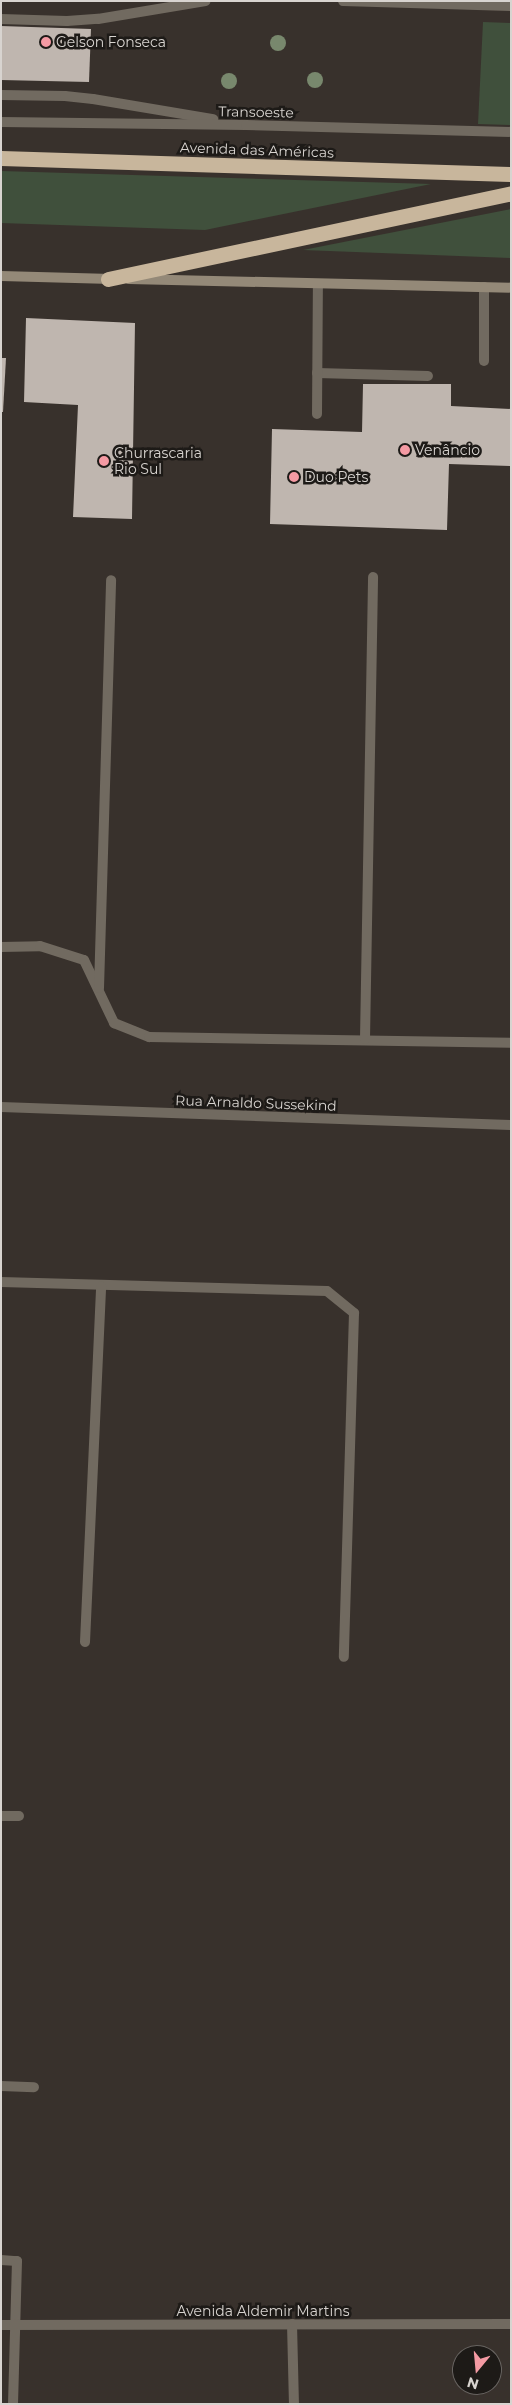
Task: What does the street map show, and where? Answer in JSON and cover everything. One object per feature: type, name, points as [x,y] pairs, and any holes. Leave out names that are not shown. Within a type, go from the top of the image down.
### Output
[{"type":"highway","name":"Avenida das Américas","points":[[1,158],[511,174]]},
{"type":"highway","points":[[108,279],[511,193]]},
{"type":"main road","points":[[1,276],[511,288]]},
{"type":"street","points":[[1,19],[66,21],[98,19],[206,1]]},
{"type":"street","points":[[343,1],[511,6]]},
{"type":"street","points":[[1,95],[65,96],[246,125]]},
{"type":"street","name":"Transoeste","points":[[1,122],[246,125],[511,132]]},
{"type":"street","points":[[317,414],[318,284]]},
{"type":"street","points":[[484,287],[484,361]]},
{"type":"street","points":[[317,373],[428,376]]},
{"type":"street","points":[[364,1040],[373,577]]},
{"type":"street","points":[[99,989],[111,580]]},
{"type":"street","points":[[1,947],[40,946],[84,960],[114,1024],[149,1037],[511,1043]]},
{"type":"street","name":"Rua Arnaldo Sussekind","points":[[1,1107],[511,1125]]},
{"type":"street","points":[[1,1282],[327,1291],[354,1313],[344,1657]]},
{"type":"street","points":[[85,1642],[101,1286]]},
{"type":"street","points":[[1,1816],[19,1816]]},
{"type":"street","points":[[1,2086],[34,2087]]},
{"type":"street","points":[[1,2260],[17,2261],[14,2404]]},
{"type":"street","points":[[292,2324],[294,2404]]},
{"type":"street","name":"Avenida Aldemir Martins","points":[[1,2325],[511,2324]]},
{"type":"green space","points":[[483,22],[511,23],[511,125],[478,124]]},
{"type":"green space","points":[[1,171],[431,184],[205,230],[1,223]]},
{"type":"green space","points":[[511,209],[511,258],[303,250]]},
{"type":"building","name":"Gelson Fonseca","points":[[1,26],[91,29],[89,82],[1,80]]},
{"type":"building","name":"Churrascaria Rio Sul","points":[[26,318],[135,323],[132,519],[73,517],[78,405],[24,402]]},
{"type":"building","points":[[1,358],[6,358],[3,412],[1,412]]},
{"type":"building","points":[[363,384],[451,384],[451,406],[511,409],[511,466],[449,464],[447,530],[270,524],[272,429],[362,432]]},
{"type":"place","name":"Gelson Fonseca","points":[[46,42]]},
{"type":"place","name":"Venâncio","points":[[405,450]]},
{"type":"place","name":"Churrascaria Rio Sul","points":[[104,461]]},
{"type":"place","name":"Duo Pets","points":[[294,477]]}]
